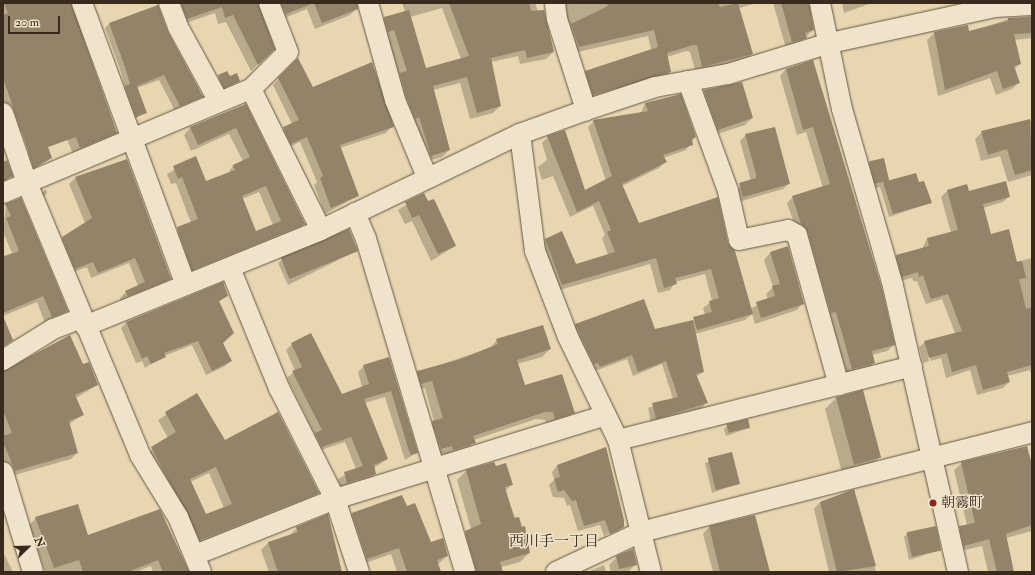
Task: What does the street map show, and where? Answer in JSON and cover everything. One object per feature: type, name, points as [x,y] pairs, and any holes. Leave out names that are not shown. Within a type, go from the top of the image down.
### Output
[{"type":"street","points":[[82,3],[185,283]]},
{"type":"street","points":[[170,3],[178,27],[219,102]]},
{"type":"street","points":[[3,193],[132,137],[251,89],[288,52],[269,3]]},
{"type":"street","points":[[368,3],[395,100],[427,177]]},
{"type":"street","points":[[556,3],[559,26],[586,110]]},
{"type":"street","points":[[820,3],[830,43],[842,109],[893,286],[958,572]]},
{"type":"street","points":[[3,360],[53,329],[83,322],[185,283],[230,268],[321,230],[427,177],[520,134],[586,110],[655,87],[728,74],[830,43],[995,7],[1032,5]]},
{"type":"street","points":[[688,81],[728,191],[740,240],[788,230],[797,235],[839,385]]},
{"type":"street","points":[[251,89],[321,230]]},
{"type":"street","points":[[3,113],[27,183],[83,322],[140,455],[178,517],[198,563],[335,499],[603,416]]},
{"type":"street","points":[[520,134],[535,251],[603,416],[618,440],[651,572]]},
{"type":"street","points":[[356,213],[366,239],[465,572]]},
{"type":"street","points":[[230,268],[279,388],[335,499],[359,572]]},
{"type":"street","points":[[618,440],[912,366]]},
{"type":"street","points":[[556,572],[641,532],[1032,432]]},
{"type":"street","points":[[3,472],[33,572]]},
{"type":"building","points":[[4,3],[71,3],[117,133],[80,148],[76,137],[48,147],[52,158],[34,168],[3,78],[3,15],[8,13]]},
{"type":"building","points":[[181,3],[258,3],[275,49],[258,65],[233,15],[225,18],[222,7],[187,19]]},
{"type":"building","points":[[281,3],[311,3],[311,4],[286,14]]},
{"type":"building","points":[[314,3],[357,3],[358,9],[322,23]]},
{"type":"building","points":[[449,3],[529,3],[531,11],[544,10],[554,52],[527,58],[525,50],[491,58],[501,106],[477,113],[467,77],[433,86],[450,150],[431,156],[419,117],[415,119],[406,96],[400,73],[407,71],[394,30],[388,32],[384,17],[409,10],[426,68],[469,56]]},
{"type":"building","points":[[607,3],[718,3],[720,7],[738,3],[753,54],[702,67],[697,45],[693,45],[667,53],[671,72],[593,95],[585,71],[658,47],[654,30],[579,47],[571,24],[608,6]]},
{"type":"building","points":[[781,3],[809,3],[814,30],[805,33],[807,38],[792,42]]},
{"type":"building","points":[[158,5],[168,32],[203,97],[180,106],[164,75],[137,86],[147,113],[136,117],[125,86],[130,84],[109,23]]},
{"type":"building","points":[[1032,17],[1032,33],[1014,34],[1021,64],[1014,66],[1020,83],[1003,89],[997,71],[945,90],[934,32],[968,25],[969,31],[1008,21],[1008,18]]},
{"type":"building","points":[[298,58],[313,87],[372,62],[394,127],[340,145],[359,196],[331,208],[320,178],[323,176],[307,137],[291,144],[283,127],[299,120],[278,78]]},
{"type":"building","points":[[813,60],[882,289],[895,345],[872,351],[875,363],[852,369],[836,312],[831,313],[808,232],[801,224],[792,196],[830,184],[813,127],[803,130],[786,69]]},
{"type":"building","points":[[227,71],[230,76],[237,73],[240,81],[224,88],[218,75]]},
{"type":"building","points":[[742,82],[753,118],[718,130],[704,90]]},
{"type":"building","points":[[681,94],[696,137],[692,139],[693,145],[663,155],[667,162],[622,184],[639,223],[718,197],[728,243],[735,251],[753,314],[697,330],[693,317],[712,312],[709,301],[719,298],[711,269],[675,278],[677,284],[664,288],[656,258],[562,285],[545,239],[562,231],[576,264],[615,252],[607,232],[611,230],[599,201],[577,212],[547,136],[565,130],[585,190],[612,176],[593,120],[648,111],[645,103]]},
{"type":"building","points":[[246,104],[305,224],[192,270],[177,227],[198,219],[182,177],[178,179],[173,166],[196,156],[206,181],[235,170],[233,165],[250,157],[236,128],[198,145],[190,127]],"holes":[[[266,186],[281,221],[256,231],[242,196]]]},
{"type":"building","points":[[1030,119],[1032,170],[1015,175],[1007,149],[988,155],[981,131]]},
{"type":"building","points":[[775,127],[790,184],[743,197],[739,183],[756,178],[745,134]]},
{"type":"building","points":[[884,158],[889,180],[875,184],[869,161]]},
{"type":"building","points":[[127,159],[171,279],[128,296],[125,291],[145,282],[135,258],[98,273],[93,262],[75,269],[62,237],[92,218],[75,177]]},
{"type":"building","points":[[7,160],[13,176],[3,181],[3,162]]},
{"type":"building","points":[[916,173],[919,182],[924,181],[932,203],[893,214],[883,182]]},
{"type":"building","points":[[1006,181],[1010,197],[983,204],[991,234],[1009,229],[1017,262],[1022,261],[1026,278],[1019,279],[1026,309],[1032,307],[1032,365],[1007,372],[1010,382],[983,390],[976,365],[952,372],[947,353],[929,358],[924,341],[962,331],[948,294],[931,299],[923,275],[919,277],[918,272],[902,277],[896,255],[929,246],[927,238],[958,230],[947,190],[967,184],[969,191]]},
{"type":"building","points":[[424,193],[428,201],[434,199],[456,246],[438,254],[419,215],[412,218],[405,202]]},
{"type":"building","points":[[21,198],[68,311],[52,317],[43,296],[3,313],[3,257],[19,251],[6,218],[11,216],[5,204]]},
{"type":"building","points":[[349,229],[358,251],[289,279],[280,257]]},
{"type":"building","points":[[788,246],[804,304],[761,318],[756,302],[775,296],[772,286],[780,284],[770,252]]},
{"type":"building","points":[[223,282],[228,296],[219,301],[234,333],[223,343],[232,361],[212,371],[198,341],[164,353],[166,357],[151,364],[147,356],[142,359],[126,322]]},
{"type":"building","points":[[644,299],[655,329],[693,320],[704,372],[696,374],[708,403],[656,419],[652,403],[678,397],[666,361],[638,372],[632,355],[600,367],[598,363],[594,364],[575,324]]},
{"type":"building","points":[[3,316],[13,340],[3,346]]},
{"type":"building","points":[[543,325],[551,349],[517,360],[525,385],[562,374],[575,413],[555,419],[553,412],[545,412],[473,436],[476,443],[453,450],[452,446],[441,449],[432,421],[443,418],[432,381],[421,384],[417,371],[458,360],[498,344],[496,339]]},
{"type":"building","points":[[311,333],[342,394],[369,384],[363,365],[389,357],[418,453],[411,455],[409,451],[391,391],[364,399],[388,459],[374,465],[376,474],[347,483],[344,472],[363,466],[351,437],[322,447],[315,433],[322,430],[292,371],[302,367],[291,343]]},
{"type":"building","points":[[70,335],[83,364],[89,362],[98,385],[75,395],[84,415],[69,421],[78,453],[15,471],[3,442],[3,436],[12,433],[3,410],[3,371]]},
{"type":"building","points":[[863,390],[881,458],[854,465],[836,397]]},
{"type":"building","points":[[197,393],[225,440],[278,412],[319,493],[200,540],[151,447],[176,432],[165,412]],"holes":[[[216,467],[232,504],[206,514],[190,479]]]},
{"type":"building","points":[[748,419],[750,428],[729,433],[727,424]]},
{"type":"building","points":[[1027,446],[1032,465],[1032,525],[1006,534],[1014,572],[997,572],[989,539],[964,546],[959,526],[975,523],[961,462]]},
{"type":"building","points":[[606,447],[624,520],[624,527],[610,534],[605,520],[584,526],[576,500],[572,501],[564,490],[558,492],[554,479],[560,477],[557,465]]},
{"type":"building","points":[[732,452],[740,484],[716,490],[708,458]]},
{"type":"building","points":[[494,462],[496,466],[506,463],[513,485],[505,487],[514,518],[519,517],[522,527],[525,526],[530,553],[500,562],[503,572],[477,572],[465,531],[481,524],[466,470]]},
{"type":"building","points":[[854,489],[876,566],[837,572],[820,502]]},
{"type":"building","points":[[402,495],[407,506],[415,503],[431,542],[443,538],[448,556],[437,560],[441,572],[407,572],[399,548],[367,559],[352,513]]},
{"type":"building","points":[[78,504],[88,535],[160,509],[189,572],[163,572],[158,560],[128,572],[83,572],[79,560],[54,568],[35,517]]},
{"type":"building","points":[[328,514],[342,572],[278,572],[268,542],[298,532],[296,527]]},
{"type":"building","points":[[755,515],[770,572],[720,572],[709,526]]},
{"type":"building","points":[[936,526],[941,550],[912,557],[907,532]]},
{"type":"building","points":[[633,549],[637,565],[619,569],[616,556]]},
{"type":"place","name":"朝霧町","points":[[933,503]]},
{"type":"district","name":"西川手一丁目","points":[[554,542]]}]
